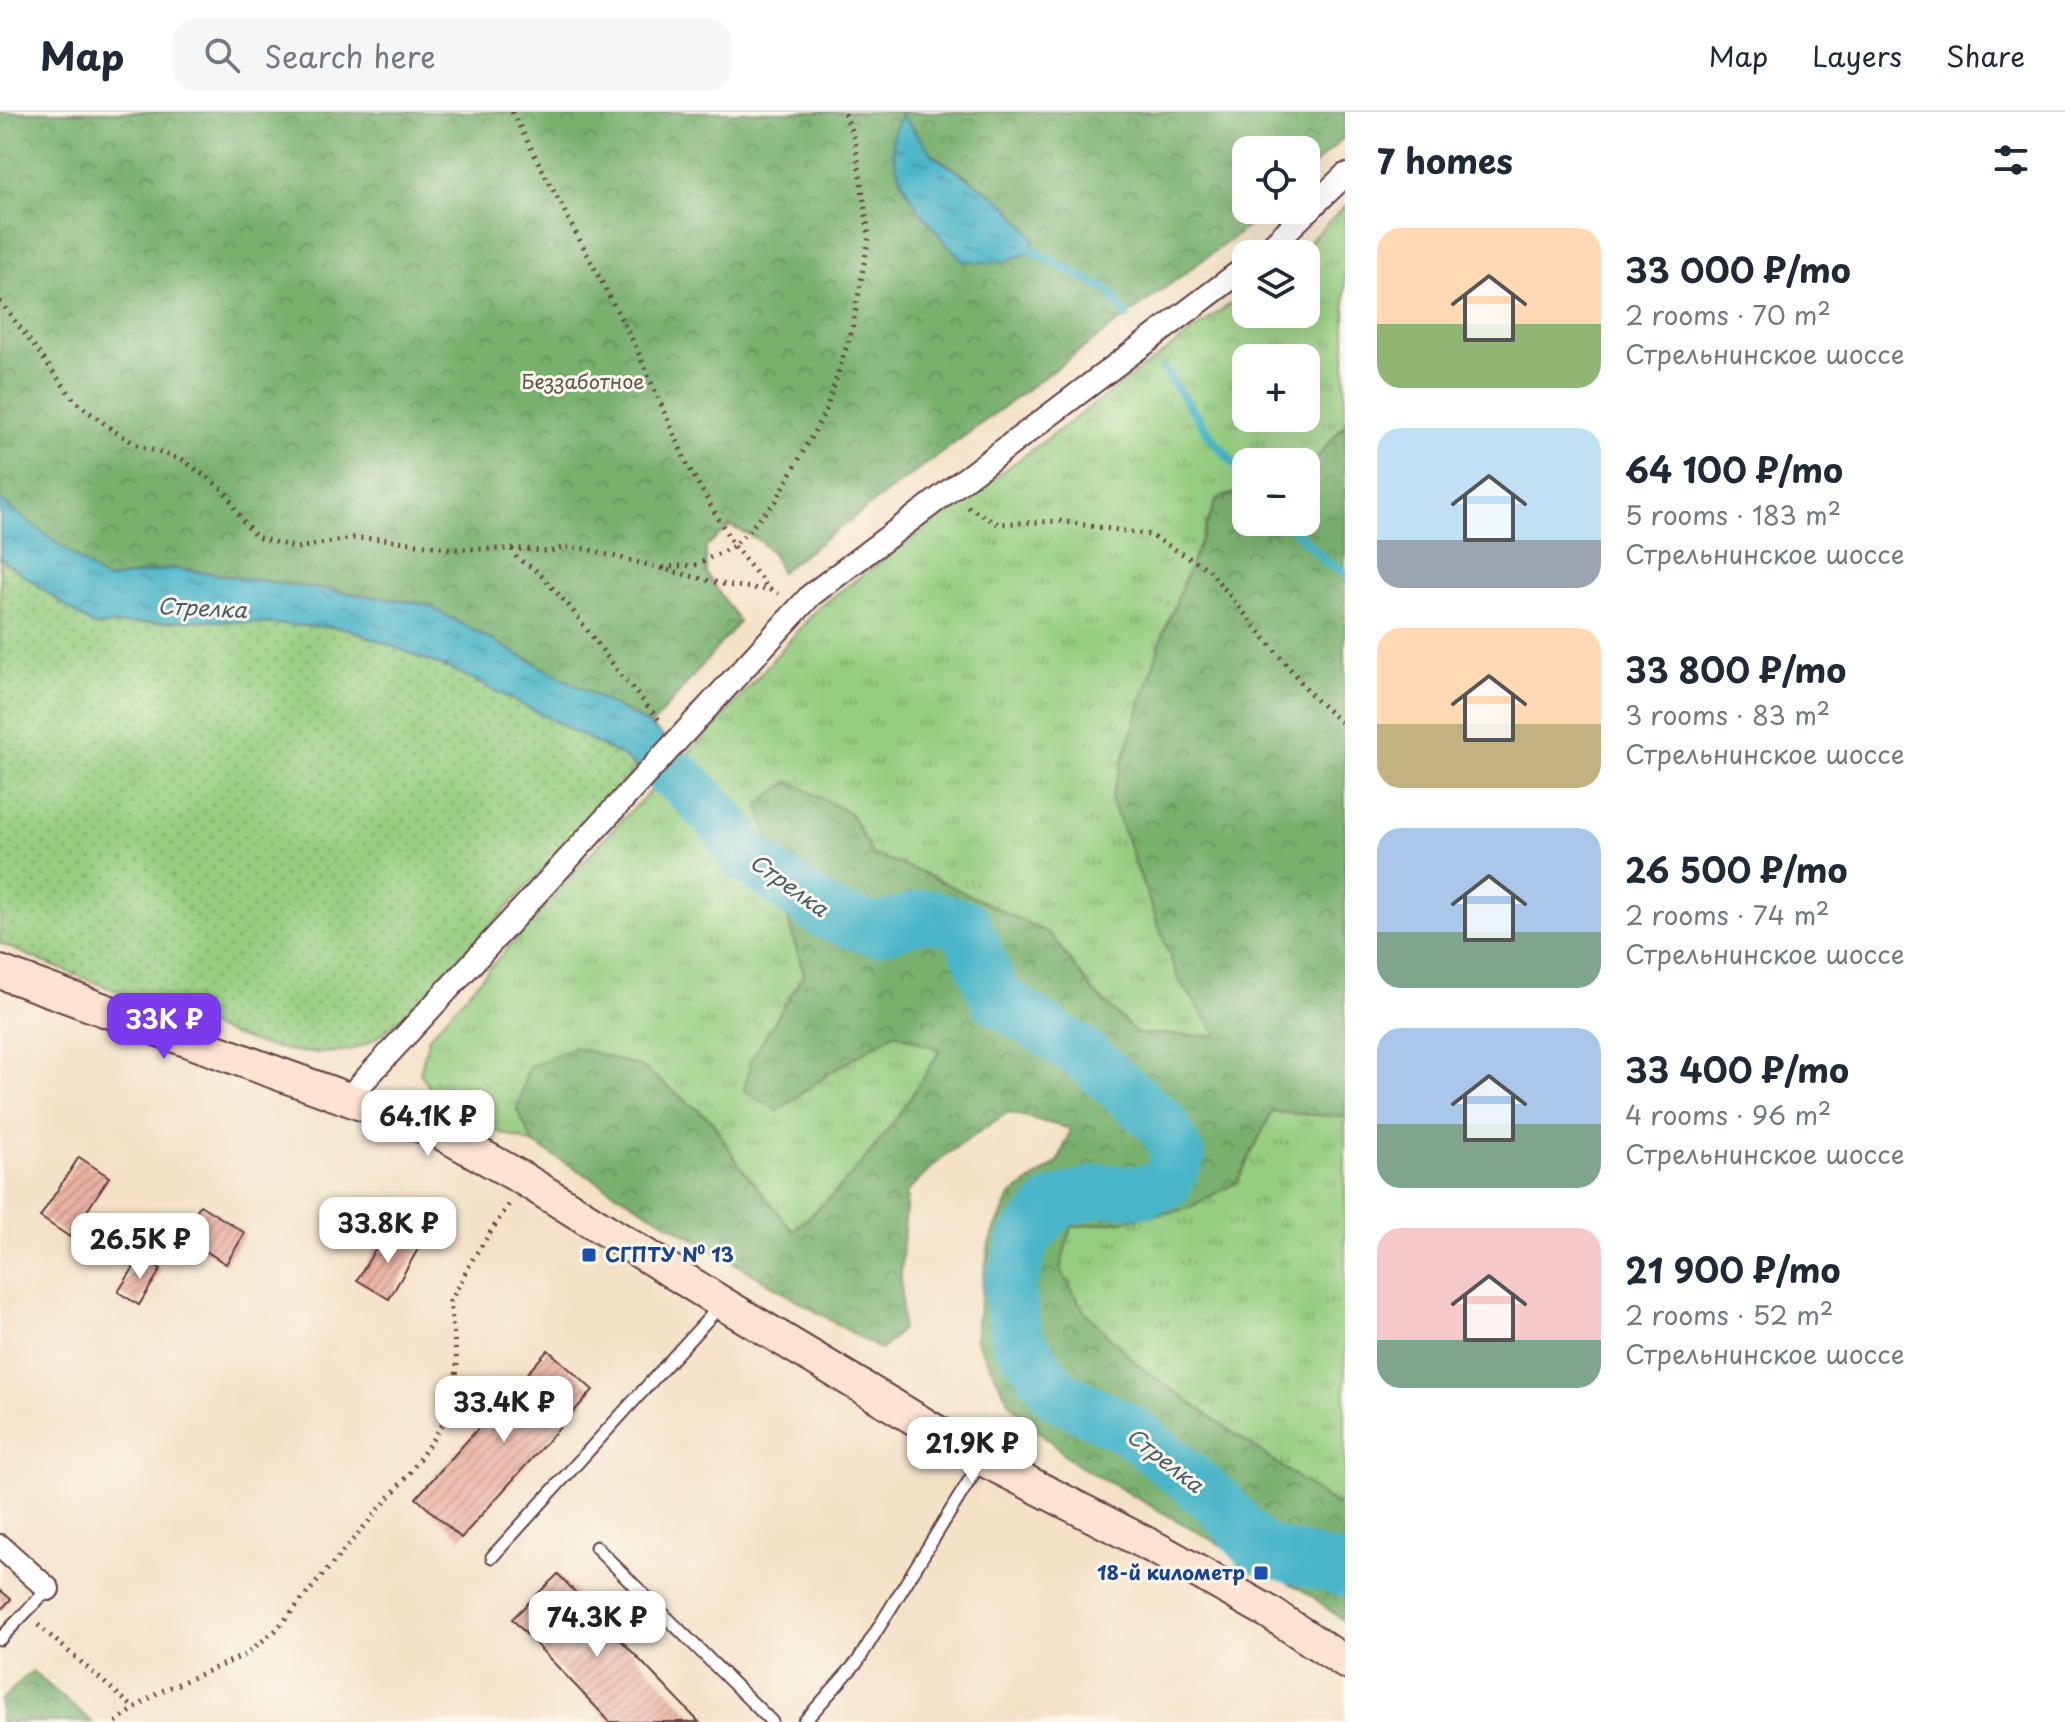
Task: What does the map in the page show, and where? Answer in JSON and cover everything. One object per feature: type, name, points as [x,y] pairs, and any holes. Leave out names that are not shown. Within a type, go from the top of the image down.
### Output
[{"type":"main road","points":[[0,972],[441,1133],[525,1180],[982,1459],[1161,1551],[1267,1611],[1345,1662]]},
{"type":"street","points":[[1278,240],[1345,175]]},
{"type":"street","points":[[348,1098],[800,606],[827,582],[1232,278]]},
{"type":"street","points":[[0,1546],[48,1589]]},
{"type":"lane","points":[[492,1557],[722,1303]]},
{"type":"lane","points":[[804,1722],[858,1661],[982,1459]]},
{"type":"lane","points":[[596,1547],[772,1722]]},
{"type":"lane","points":[[0,1639],[48,1589]]},
{"type":"path","points":[[512,112],[635,345],[688,466],[734,546],[770,590]]},
{"type":"path","points":[[654,567],[695,565],[734,546],[776,501],[826,410],[852,330],[869,236],[855,141],[844,112]]},
{"type":"path","points":[[0,301],[76,402],[139,446],[183,460],[224,490],[256,537],[297,548],[354,538],[453,549],[548,552],[566,547],[586,549],[726,585],[770,590],[800,606]]},
{"type":"path","points":[[945,494],[998,524],[1059,521],[1150,535],[1207,568],[1315,699],[1345,726]]},
{"type":"path","points":[[512,549],[517,558],[537,571],[570,607],[620,674],[677,742]]},
{"type":"path","points":[[116,1722],[157,1693],[245,1655],[276,1630],[409,1474],[443,1424],[455,1396],[457,1363],[450,1302],[474,1257],[525,1180]]},
{"type":"path","points":[[25,1613],[134,1708]]},
{"type":"path","points":[[124,1716],[130,1722]]},
{"type":"green space","name":"Беззаботное","points":[[0,112],[1345,112],[1345,136],[1320,160],[1320,136],[1232,136],[1232,224],[1252,224],[780,572],[768,549],[755,538],[730,526],[706,547],[706,573],[739,622],[651,726],[425,604],[172,568],[106,580],[0,500]],"holes":[[[901,114],[934,156],[970,178],[963,261],[916,206],[899,173],[893,138]]]},
{"type":"green space","points":[[1345,206],[1345,424],[1320,454],[1320,448],[1232,448],[1232,494],[1217,499],[1163,635],[1111,798],[1178,978],[1219,1036],[1137,1034],[1093,991],[1050,934],[921,872],[871,854],[851,814],[789,926],[804,973],[794,991],[778,1111],[828,1074],[896,1033],[941,1050],[905,1107],[848,1181],[793,1231],[740,1166],[711,1120],[517,1110],[534,1144],[455,1117],[435,1096],[420,1073],[429,1037],[610,832],[712,729],[819,607],[1232,302],[1232,328],[1320,328],[1320,240],[1311,240]]},
{"type":"green space","points":[[1345,424],[1345,1117],[1272,1112],[1237,1182],[1187,1209],[1071,1227],[1060,1269],[1084,1311],[1140,1367],[1333,1503],[1345,1507],[1345,1622],[1309,1594],[1074,1463],[1011,1405],[975,1338],[989,1243],[1010,1196],[1058,1162],[1071,1129],[1008,1112],[944,1156],[907,1192],[901,1271],[902,1329],[881,1350],[534,1144],[517,1110],[528,1067],[576,1047],[644,1068],[711,1120],[740,1166],[793,1231],[856,1170],[909,1100],[940,1050],[895,1033],[828,1074],[778,1111],[744,1090],[751,1060],[804,973],[759,804],[789,781],[851,814],[872,854],[921,872],[1050,934],[1093,991],[1137,1034],[1218,1036],[1178,978],[1111,798],[1163,635],[1217,499],[1232,494],[1232,536],[1320,536],[1320,454]]},
{"type":"green space","points":[[0,558],[93,626],[199,620],[346,628],[460,673],[624,757],[636,768],[430,992],[383,1033],[362,1046],[327,1053],[276,1048],[225,1033],[0,943]]},
{"type":"green space","points":[[1271,1112],[1345,1117],[1345,1507],[1333,1503],[1140,1367],[1084,1311],[1060,1269],[1070,1227],[1122,1221],[1237,1182]]},
{"type":"green space","points":[[32,1671],[92,1722],[0,1722],[0,1701]]},
{"type":"water","points":[[901,114],[934,156],[1004,202],[1034,237],[1033,252],[998,263],[963,261],[916,205],[899,173],[893,138]]},
{"type":"water","points":[[0,500],[106,580],[172,568],[425,604],[651,726],[727,790],[721,820],[670,798],[624,757],[460,673],[346,628],[199,620],[93,626],[0,558]]},
{"type":"building","points":[[79,1157],[109,1177],[70,1237],[40,1217]]},
{"type":"building","points":[[200,1205],[245,1233],[226,1264],[181,1235]]},
{"type":"building","points":[[386,1231],[418,1249],[389,1299],[357,1280]]},
{"type":"building","points":[[141,1256],[161,1269],[139,1305],[118,1292]]},
{"type":"building","points":[[548,1350],[593,1390],[461,1538],[416,1498]]},
{"type":"building","points":[[558,1574],[699,1722],[610,1722],[512,1619]]},
{"type":"building","points":[[0,1590],[11,1599],[0,1611]]},
{"type":"waterway","points":[[1026,247],[1110,292],[1126,316]]},
{"type":"waterway","points":[[1163,368],[1214,441],[1232,461]]},
{"type":"waterway","points":[[1300,536],[1326,561],[1345,573]]},
{"type":"waterway","name":"Стрелка","points":[[669,772],[683,781],[721,820],[748,858],[826,914],[876,930],[928,915],[966,926],[996,998],[1083,1054],[1163,1124],[1179,1156],[1166,1184],[1141,1192],[1100,1190],[1055,1204],[1024,1239],[1009,1290],[1017,1339],[1058,1395],[1132,1431],[1218,1502],[1258,1548],[1345,1571]]},
{"type":"place","name":"СГПТУ N⁰ 13","points":[[589,1255]]},
{"type":"place","name":"18-й километр","points":[[1261,1573]]}]
